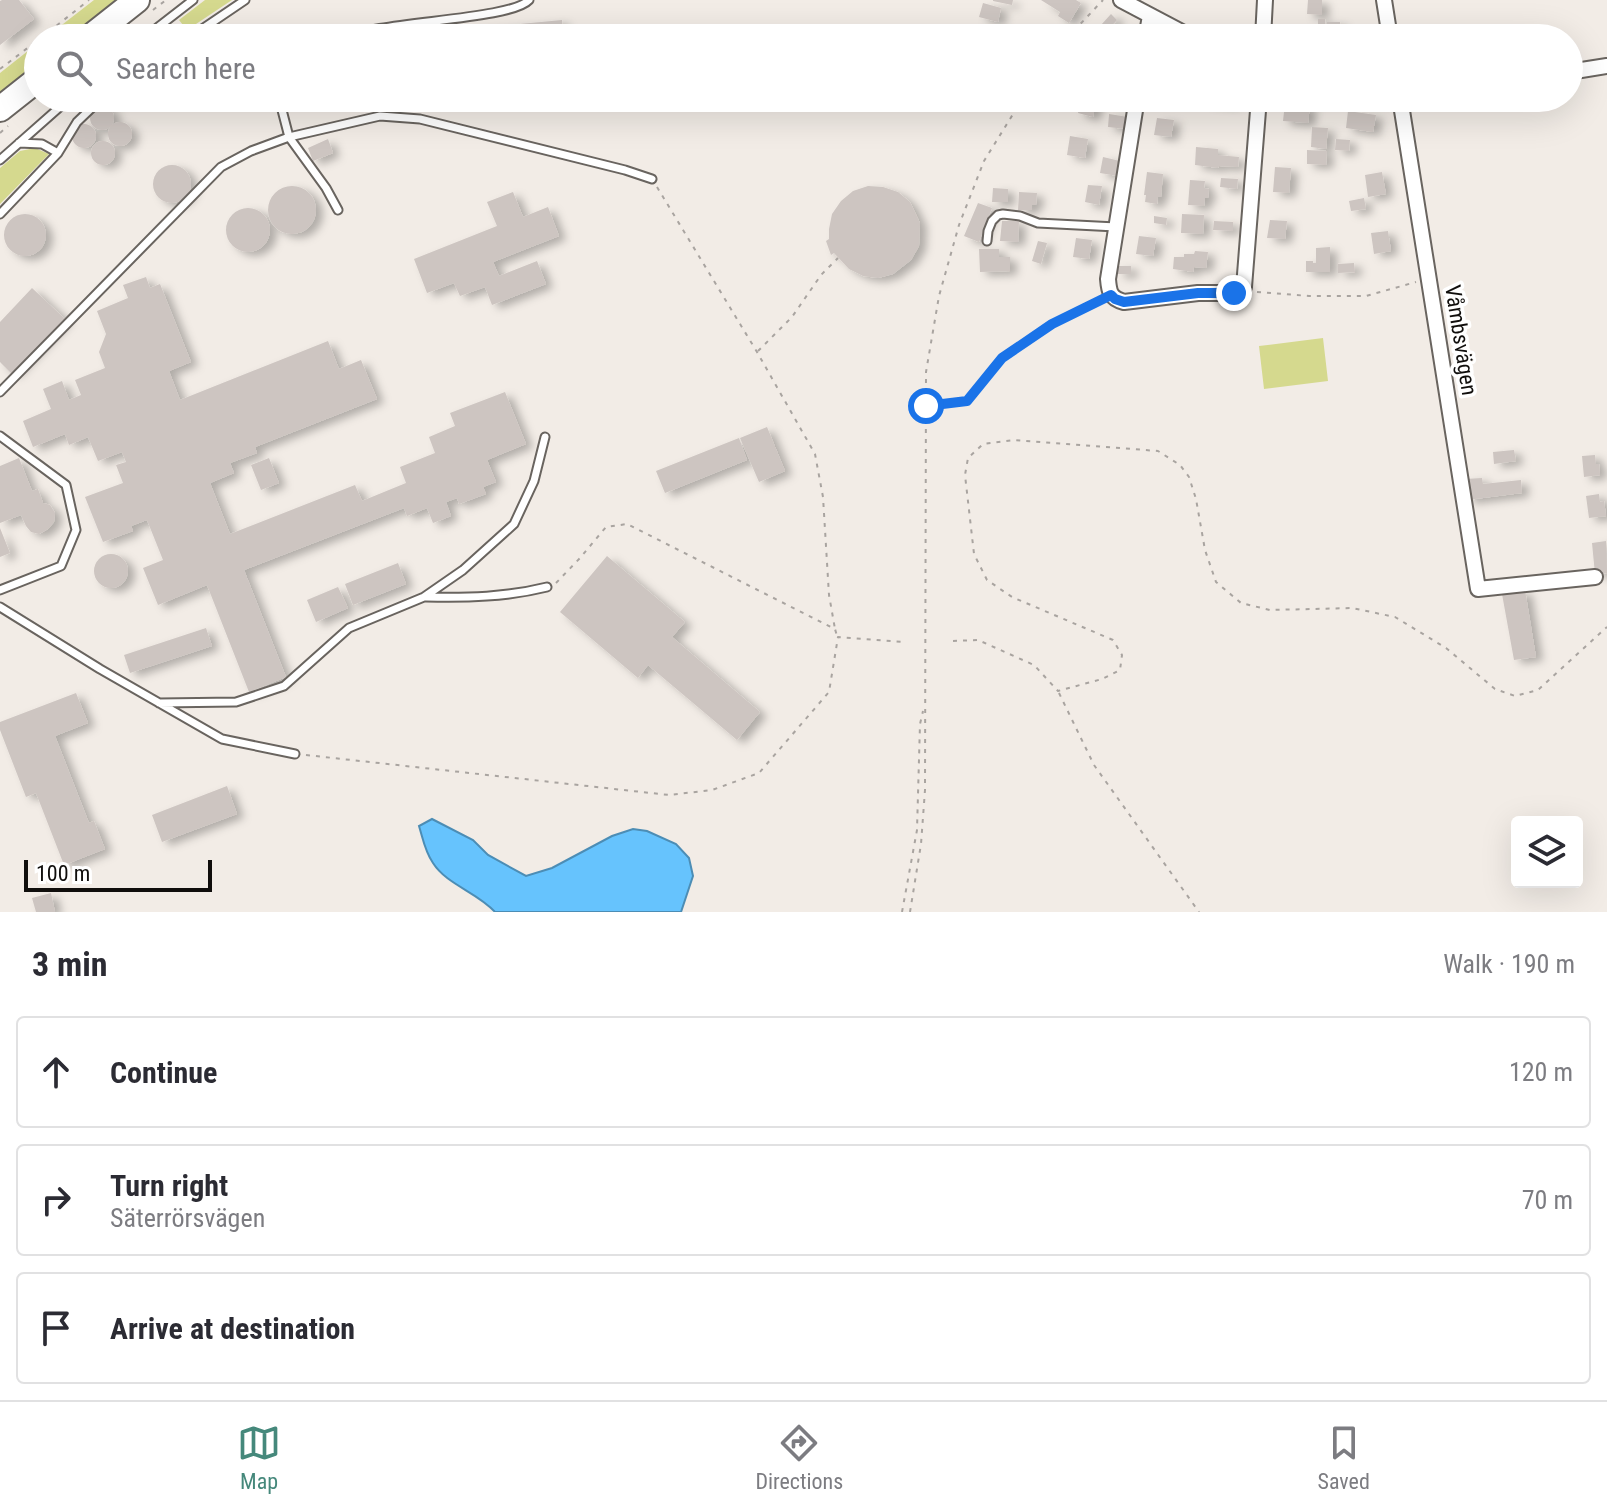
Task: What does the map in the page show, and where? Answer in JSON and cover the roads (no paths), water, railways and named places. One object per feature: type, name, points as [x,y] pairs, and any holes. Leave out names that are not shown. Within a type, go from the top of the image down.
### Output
[{"type":"main road","points":[[107,24],[137,0]]},
{"type":"main road","points":[[0,109],[24,90]]},
{"type":"street","points":[[1121,0],[1166,24]]},
{"type":"street","points":[[1264,24],[1265,0]]},
{"type":"street","points":[[1384,0],[1388,24]]},
{"type":"street","points":[[1149,24],[1150,16]]},
{"type":"street","points":[[1583,70],[1607,66]]},
{"type":"street","points":[[1135,112],[1108,279],[1111,295],[1124,302],[1198,293],[1234,293],[1244,287],[1258,112]]},
{"type":"street","name":"Våmbsvägen","points":[[1402,112],[1478,589],[1595,577]]},
{"type":"lane","points":[[164,24],[193,0]]},
{"type":"lane","points":[[210,24],[245,0]]},
{"type":"lane","points":[[408,24],[496,12],[529,0]]},
{"type":"lane","points":[[0,160],[54,112]]},
{"type":"lane","points":[[0,214],[58,153],[77,122],[87,112]]},
{"type":"lane","points":[[283,112],[289,137],[338,210]]},
{"type":"lane","points":[[0,392],[221,167],[251,151],[289,137],[380,116],[420,119],[652,179]]},
{"type":"lane","points":[[19,143],[42,144],[58,153]]},
{"type":"lane","points":[[987,241],[992,221],[1003,214],[1038,223],[1116,227]]},
{"type":"lane","points":[[0,436],[66,485],[76,530],[61,566],[0,590]]},
{"type":"lane","points":[[159,703],[236,702],[284,686],[349,628],[424,597],[463,570],[514,524],[534,481],[545,437]]},
{"type":"lane","points":[[424,597],[466,598],[529,592],[547,587]]},
{"type":"lane","points":[[0,607],[222,739],[295,754]]},
{"type":"water","points":[[432,819],[473,840],[488,855],[526,876],[552,868],[612,836],[633,829],[647,831],[676,844],[689,858],[693,876],[681,912],[495,912],[446,877],[433,863],[419,826]]}]
